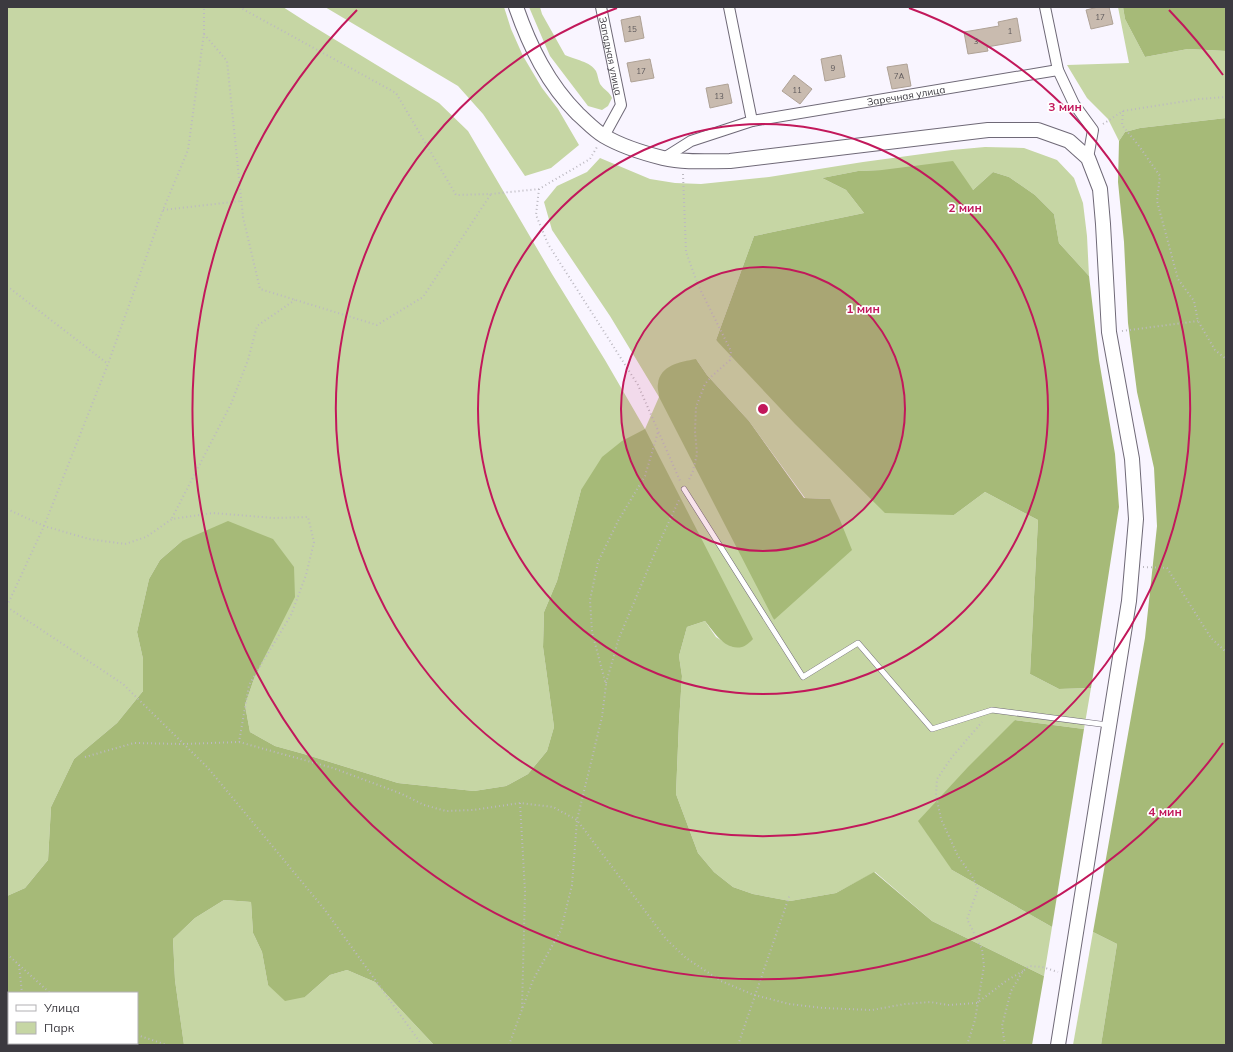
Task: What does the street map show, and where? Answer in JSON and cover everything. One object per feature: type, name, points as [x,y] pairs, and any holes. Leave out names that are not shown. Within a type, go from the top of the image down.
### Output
[{"type":"main road","points":[[516,7],[537,58],[554,86],[569,104],[604,136],[623,145],[664,158],[730,161],[988,130],[1038,130],[1069,141],[1088,158],[1100,189],[1109,332],[1132,459],[1136,519],[1129,601],[1058,1045]]},
{"type":"street","name":"Западная улица","points":[[601,7],[621,105],[604,136]]},
{"type":"street","points":[[729,7],[752,121]]},
{"type":"street","points":[[1045,7],[1058,70],[1074,104],[1093,130],[1088,158]]},
{"type":"street","name":"Заречная улица","points":[[664,158],[692,141],[752,121],[1058,70]]},
{"type":"lane","points":[[684,489],[803,677],[858,643],[932,729],[992,710],[1109,726]]},
{"type":"path","points":[[204,7],[204,34],[188,150],[163,210],[108,364],[44,526],[7,606],[123,684],[208,768],[325,910],[422,1045]]},
{"type":"path","points":[[239,7],[396,93],[456,195],[491,194],[539,189],[590,159],[604,136]]},
{"type":"path","points":[[204,34],[227,61],[243,217],[260,290],[377,325],[423,297],[491,194]]},
{"type":"path","points":[[1093,130],[1123,111],[1199,98],[1226,97]]},
{"type":"path","points":[[1123,111],[1122,125],[1160,176],[1157,201],[1178,280],[1194,301],[1198,321],[1215,350],[1226,359]]},
{"type":"path","points":[[509,1045],[532,980],[561,930],[572,885],[577,820],[602,717],[606,685],[619,638],[659,543],[693,471],[697,454],[695,431],[696,407],[705,384],[730,360],[731,351],[698,285],[686,252],[683,160]]},
{"type":"path","points":[[539,189],[536,216],[548,244],[638,385],[684,489]]},
{"type":"path","points":[[163,210],[241,201]]},
{"type":"path","points":[[7,286],[108,364]]},
{"type":"path","points":[[172,519],[231,404],[248,360],[257,326],[295,300]]},
{"type":"path","points":[[1109,332],[1198,321]]},
{"type":"path","points":[[606,685],[592,632],[590,600],[598,562],[618,521],[645,476],[658,432]]},
{"type":"path","points":[[7,509],[44,526],[89,539],[125,544],[146,537],[172,519],[213,513],[274,518],[308,517],[314,542],[306,575],[291,615],[249,685],[239,742]]},
{"type":"path","points":[[1132,566],[1167,568],[1211,638],[1226,652]]},
{"type":"path","points":[[967,1045],[975,1020],[984,966],[982,949],[967,919],[978,889],[972,876],[958,856],[941,819],[936,795],[937,779],[952,757],[992,710]]},
{"type":"path","points":[[85,757],[134,743],[184,744],[239,742],[333,768],[402,794],[424,805],[446,811],[473,810],[520,803],[553,807],[577,820],[666,939],[686,958],[720,981],[754,996],[789,1004],[824,1008],[872,1010],[905,1004],[930,1002],[948,1005],[977,1003],[1029,966],[1042,967],[1069,975]]},
{"type":"path","points":[[520,803],[525,891],[522,1010]]},
{"type":"path","points":[[738,1045],[790,894]]},
{"type":"path","points":[[7,954],[49,992]]},
{"type":"path","points":[[18,964],[22,992]]},
{"type":"path","points":[[1005,1045],[1002,1026],[1011,991],[1022,972]]},
{"type":"path","points":[[138,1035],[167,1045]]},
{"type":"green space","points":[[7,7],[283,7],[439,103],[468,131],[645,429],[659,397],[610,316],[552,230],[544,202],[557,186],[587,172],[600,158],[650,179],[675,183],[701,184],[769,177],[952,150],[985,147],[1024,148],[1057,160],[1074,178],[1083,203],[1087,236],[1089,276],[1059,243],[1054,214],[1035,195],[1009,177],[993,172],[973,190],[882,170],[858,171],[822,178],[846,190],[864,213],[754,236],[716,340],[954,515],[985,492],[1038,520],[1030,674],[1059,689],[1091,688],[1084,729],[1015,720],[952,870],[1052,927],[1044,976],[932,921],[875,872],[836,893],[790,901],[753,894],[733,887],[714,872],[698,853],[676,794],[682,676],[679,656],[687,627],[705,621],[716,637],[732,647],[581,490],[557,581],[544,612],[543,647],[554,727],[547,751],[528,774],[506,786],[474,791],[398,783],[275,746],[250,732],[245,705],[255,676],[182,541],[160,560],[149,579],[137,632],[143,659],[143,691],[117,723],[74,759],[51,807],[48,860],[25,888],[7,896]],"holes":[[[696,359],[707,375],[749,421],[805,498],[830,499],[774,620]]]},
{"type":"green space","points":[[325,7],[504,7],[511,29],[523,56],[542,88],[558,109],[579,145],[551,168],[525,176],[483,114],[458,86]]},
{"type":"green space","points":[[529,7],[540,7],[542,14],[565,55],[586,63],[594,68],[600,84],[612,98],[608,106],[602,110],[588,106],[550,56]]},
{"type":"green space","points":[[1118,7],[1123,7],[1125,19],[1145,57],[1188,49],[1226,51],[1226,118],[1140,128],[1125,132],[1119,141],[1108,119],[1087,98],[1067,65],[1129,63]]},
{"type":"green space","points":[[1123,7],[1226,7],[1226,51],[1188,49],[1145,57],[1125,19]]},
{"type":"green space","points":[[1226,118],[1226,1045],[1101,1045],[1117,944],[1093,932],[1145,638],[1157,526],[1154,468],[1137,392],[1128,323],[1124,242],[1118,182],[1119,141],[1125,132],[1140,128]]},
{"type":"green space","points":[[953,161],[973,190],[993,172],[1009,177],[1035,195],[1054,214],[1059,243],[1089,276],[1099,360],[1115,454],[1119,507],[1091,688],[1059,689],[1030,674],[1038,520],[985,492],[954,515],[885,513],[795,424],[716,340],[754,236],[864,213],[846,190],[822,178],[858,171],[882,170]]},
{"type":"green space","points":[[696,359],[707,375],[749,421],[804,498],[830,499],[852,550],[774,620],[659,397],[658,386],[663,372],[677,363]]},
{"type":"green space","points":[[645,429],[753,639],[742,647],[730,646],[720,640],[705,621],[687,627],[679,656],[682,676],[676,794],[698,853],[714,872],[733,887],[753,894],[790,901],[836,893],[874,872],[932,921],[1044,976],[1032,1045],[434,1045],[375,982],[347,970],[330,975],[305,997],[285,1001],[268,985],[262,952],[253,933],[251,902],[224,900],[195,918],[173,939],[175,980],[184,1045],[7,1045],[7,896],[25,888],[48,860],[51,807],[74,759],[117,723],[143,691],[143,659],[137,632],[149,579],[160,560],[182,541],[228,521],[273,539],[294,567],[295,597],[255,676],[245,705],[250,732],[275,746],[398,783],[474,791],[506,786],[528,774],[547,751],[554,727],[543,647],[544,612],[557,581],[581,490],[602,457],[622,441]]},
{"type":"green space","points":[[1015,720],[1084,729],[1052,927],[952,870],[918,821],[968,767]]},
{"type":"green space","points":[[224,900],[251,902],[253,933],[262,952],[268,985],[305,997],[330,975],[347,970],[375,982],[434,1045],[184,1045],[175,980],[173,939],[195,918]]},
{"type":"green space","points":[[1093,932],[1117,944],[1101,1045],[1073,1045]]},
{"type":"building","points":[[1098,7],[1109,7],[1113,24],[1091,29],[1086,10]]},
{"type":"building","points":[[640,16],[644,38],[625,42],[621,20]]},
{"type":"building","points":[[1017,18],[1021,41],[987,47],[988,51],[968,54],[964,32],[999,26],[998,22]]},
{"type":"building","points":[[841,55],[845,77],[825,81],[821,59]]},
{"type":"building","points":[[650,59],[654,78],[631,82],[627,63]]},
{"type":"building","points":[[907,64],[911,86],[892,89],[887,67]]},
{"type":"building","points":[[794,75],[812,89],[800,104],[782,91]]},
{"type":"building","points":[[728,84],[732,103],[710,108],[706,88]]}]
